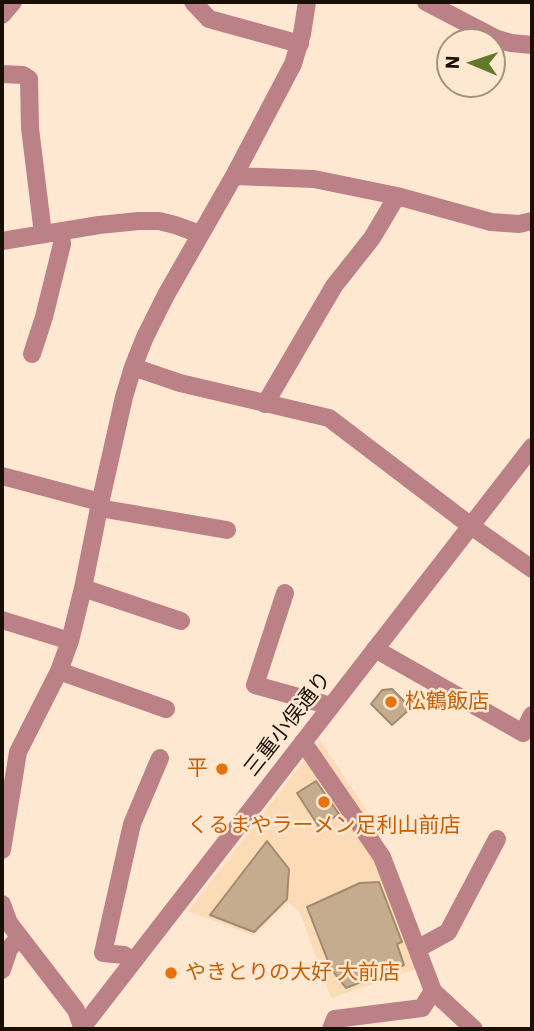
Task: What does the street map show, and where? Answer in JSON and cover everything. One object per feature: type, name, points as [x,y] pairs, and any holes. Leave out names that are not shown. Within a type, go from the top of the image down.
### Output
[{"type":"street","points":[[2,15],[13,2]]},
{"type":"street","points":[[193,2],[209,19],[300,44]]},
{"type":"street","points":[[2,850],[18,752],[59,671],[70,640],[133,367],[145,337],[293,64],[300,44],[307,2]]},
{"type":"street","points":[[426,2],[497,38],[532,45]]},
{"type":"street","points":[[2,74],[23,75],[29,79],[30,128],[52,232],[62,244],[32,354]]},
{"type":"street","points":[[234,176],[314,178],[397,196],[491,222],[519,224],[532,221]]},
{"type":"street","points":[[265,404],[334,286],[372,238],[397,196]]},
{"type":"street","points":[[2,241],[139,221],[159,221],[200,234]]},
{"type":"street","points":[[133,367],[180,383],[329,418],[532,569]]},
{"type":"street","name":"三重小俣通り","points":[[82,1028],[532,447]]},
{"type":"street","points":[[2,475],[99,505],[227,530]]},
{"type":"street","points":[[83,589],[181,621]]},
{"type":"street","points":[[285,593],[255,685],[331,706]]},
{"type":"street","points":[[2,620],[70,640]]},
{"type":"street","points":[[376,649],[523,733],[532,715]]},
{"type":"street","points":[[59,671],[166,709]]},
{"type":"street","points":[[303,742],[382,857],[433,991],[474,1029]]},
{"type":"street","points":[[133,961],[124,955],[103,953],[132,824],[160,758]]},
{"type":"street","points":[[417,949],[448,932],[497,839]]},
{"type":"street","points":[[2,904],[9,923],[76,1010],[82,1028]]},
{"type":"street","points":[[2,970],[9,949],[19,937]]},
{"type":"street","points":[[331,1029],[335,1019],[422,1008],[433,991]]},
{"type":"shaded area","points":[[320,740],[376,825],[431,964],[331,998],[300,913],[289,902],[254,936],[188,911]]},
{"type":"building","points":[[392,689],[411,708],[392,725],[371,704],[382,690]]},
{"type":"building","points":[[316,781],[339,814],[319,827],[297,793]]},
{"type":"building","points":[[267,841],[289,869],[287,899],[254,932],[210,915]]},
{"type":"building","points":[[379,882],[402,942],[397,944],[404,965],[346,988],[331,969],[307,907],[360,883]]},
{"type":"place","name":"松鶴飯店","points":[[391,702]]},
{"type":"place","name":"平","points":[[222,769]]},
{"type":"place","name":"くるまやラーメン足利山前店","points":[[324,802]]},
{"type":"place","name":"やきとりの大好 大前店","points":[[171,973]]}]
